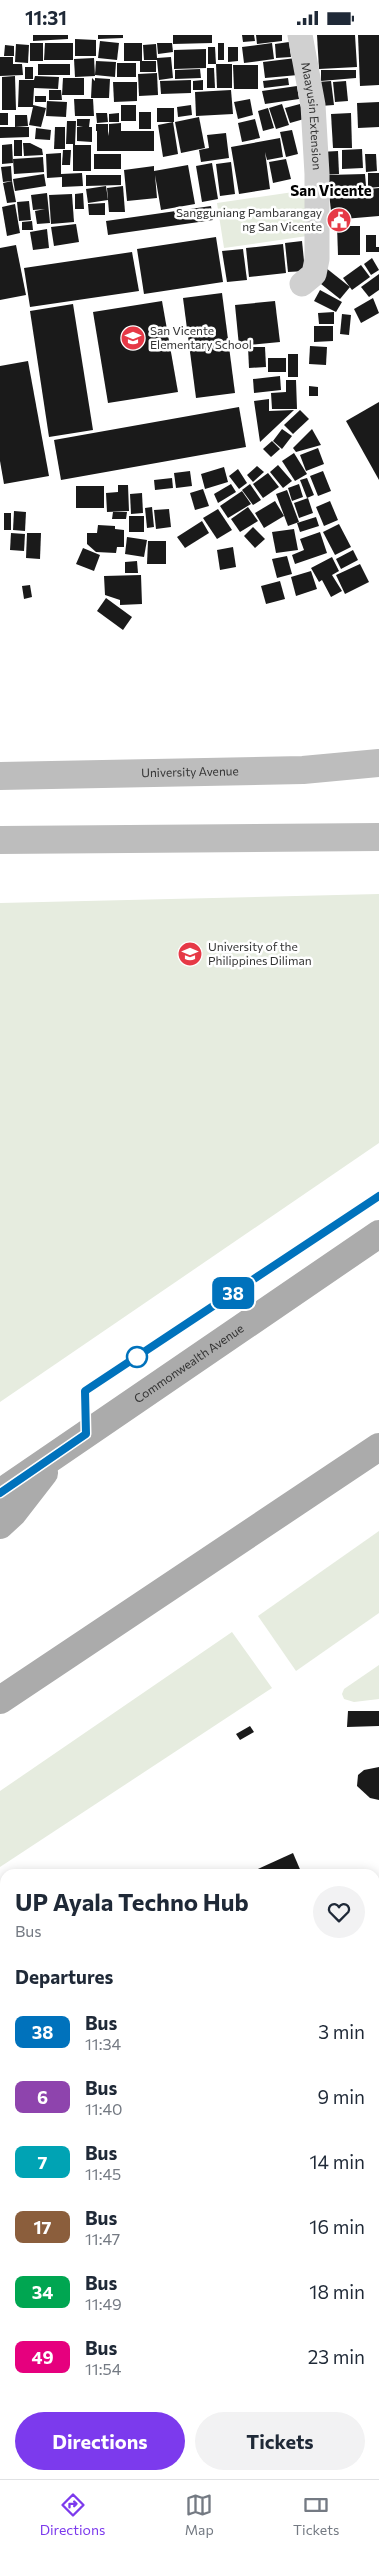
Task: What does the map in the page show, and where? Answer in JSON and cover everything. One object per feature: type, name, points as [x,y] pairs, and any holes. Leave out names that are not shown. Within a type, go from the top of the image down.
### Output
[{"type":"main road","name":"University Avenue","points":[[0,776],[303,771],[379,763]]},
{"type":"main road","points":[[0,839],[379,837]]},
{"type":"main road","name":"Commonwealth Avenue","points":[[0,1493],[379,1235]]},
{"type":"main road","points":[[0,1700],[379,1447]]},
{"type":"main road","points":[[0,1525],[12,1513],[62,1450]]},
{"type":"main road","points":[[0,1691],[27,1683]]},
{"type":"street","name":"Maayusin Extension","points":[[300,35],[313,105],[317,174],[317,259],[314,275],[302,284]]},
{"type":"shaded area","points":[[314,189],[321,234],[224,248],[217,203]]},
{"type":"shaded area","points":[[379,894],[379,1143],[0,1402],[0,903]]},
{"type":"shaded area","points":[[379,1531],[379,1613],[296,1671],[258,1616]]},
{"type":"shaded area","points":[[232,1632],[272,1688],[0,1867],[0,1791]]},
{"type":"shaded area","points":[[379,1665],[379,1699],[354,1702],[344,1699],[342,1694],[344,1689]]},
{"type":"building","points":[[33,35],[68,35],[68,39],[33,41]]},
{"type":"building","points":[[98,35],[123,35],[123,38],[98,39]]},
{"type":"building","points":[[173,35],[212,35],[212,43],[173,44]]},
{"type":"building","points":[[242,35],[254,35],[255,41],[243,42]]},
{"type":"building","points":[[256,35],[282,35],[282,41],[257,44]]},
{"type":"building","points":[[317,35],[355,35],[357,67],[319,69]]},
{"type":"building","points":[[358,35],[379,35],[379,85],[360,86]]},
{"type":"building","points":[[75,39],[96,40],[96,56],[75,56]]},
{"type":"building","points":[[100,41],[119,43],[117,60],[98,58]]},
{"type":"building","points":[[289,42],[291,57],[276,58],[275,44]]},
{"type":"building","points":[[30,43],[43,43],[43,61],[30,61]]},
{"type":"building","points":[[45,43],[73,43],[73,60],[44,60]]},
{"type":"building","points":[[124,43],[142,43],[142,61],[124,61]]},
{"type":"building","points":[[157,43],[172,43],[173,52],[158,54]]},
{"type":"building","points":[[218,43],[224,43],[224,60],[218,60]]},
{"type":"building","points":[[272,43],[274,59],[244,63],[242,47]]},
{"type":"building","points":[[16,44],[29,45],[28,63],[15,62]]},
{"type":"building","points":[[156,44],[157,58],[171,57],[173,78],[159,80],[157,60],[144,60],[143,45]]},
{"type":"building","points":[[5,45],[14,46],[14,56],[4,56]]},
{"type":"building","points":[[208,47],[215,47],[216,64],[208,64]]},
{"type":"building","points":[[228,47],[238,47],[238,61],[228,62]]},
{"type":"building","points":[[206,49],[206,68],[174,69],[174,50]]},
{"type":"building","points":[[0,57],[13,57],[13,64],[22,64],[23,75],[0,76]]},
{"type":"building","points":[[94,58],[95,76],[75,77],[74,59]]},
{"type":"building","points":[[296,58],[298,75],[265,78],[263,62]]},
{"type":"building","points":[[96,61],[116,62],[115,77],[95,75]]},
{"type":"building","points":[[140,61],[156,61],[156,72],[140,72]]},
{"type":"building","points":[[117,63],[136,63],[136,77],[117,77]]},
{"type":"building","points":[[38,64],[70,64],[70,75],[38,75]]},
{"type":"building","points":[[216,64],[232,64],[232,88],[217,88]]},
{"type":"building","points":[[233,65],[258,65],[258,89],[234,89]]},
{"type":"building","points":[[25,67],[33,67],[33,79],[25,79]]},
{"type":"building","points":[[207,68],[214,68],[215,88],[207,88]]},
{"type":"building","points":[[200,69],[201,78],[175,79],[175,70]]},
{"type":"building","points":[[321,70],[356,70],[356,78],[321,81]]},
{"type":"building","points":[[157,73],[158,95],[139,96],[138,74]]},
{"type":"building","points":[[15,76],[16,110],[2,110],[2,77]]},
{"type":"building","points":[[35,76],[59,77],[58,89],[34,88],[33,105],[46,108],[41,127],[29,125],[33,107],[18,107],[19,80],[34,80]]},
{"type":"building","points":[[63,78],[84,78],[84,95],[62,95]]},
{"type":"building","points":[[92,78],[95,81],[95,78],[110,79],[109,98],[91,98]]},
{"type":"building","points":[[288,78],[289,85],[264,88],[263,81]]},
{"type":"building","points":[[191,80],[191,93],[161,94],[160,81]]},
{"type":"building","points":[[203,80],[203,90],[193,90],[193,81]]},
{"type":"building","points":[[331,81],[334,105],[320,106],[317,82]]},
{"type":"building","points":[[346,81],[348,101],[335,102],[333,82]]},
{"type":"building","points":[[113,82],[137,82],[137,101],[114,102]]},
{"type":"building","points":[[297,86],[299,99],[265,104],[262,91]]},
{"type":"building","points":[[49,90],[61,90],[62,100],[49,100]]},
{"type":"building","points":[[231,90],[233,114],[196,116],[195,92]]},
{"type":"building","points":[[35,96],[46,96],[46,102],[35,102]]},
{"type":"building","points":[[74,99],[93,99],[94,116],[75,116]]},
{"type":"building","points":[[250,99],[253,115],[238,119],[234,102]]},
{"type":"building","points":[[47,101],[67,102],[66,117],[46,116]]},
{"type":"building","points":[[379,102],[379,127],[358,128],[357,103]]},
{"type":"building","points":[[282,104],[289,125],[276,129],[269,108]]},
{"type":"building","points":[[300,104],[304,119],[290,123],[285,108]]},
{"type":"building","points":[[121,105],[136,105],[136,121],[121,121]]},
{"type":"building","points":[[191,105],[192,115],[178,117],[177,107]]},
{"type":"building","points":[[157,108],[174,108],[174,122],[157,122]]},
{"type":"building","points":[[268,108],[274,128],[263,131],[258,111]]},
{"type":"building","points":[[139,112],[151,112],[151,129],[139,129]]},
{"type":"building","points":[[0,113],[8,113],[8,125],[0,125]]},
{"type":"building","points":[[96,113],[107,113],[108,122],[97,123]]},
{"type":"building","points":[[119,113],[119,122],[109,122],[109,114]]},
{"type":"building","points":[[351,113],[352,148],[333,148],[331,114]]},
{"type":"building","points":[[15,115],[27,115],[28,126],[15,127]]},
{"type":"building","points":[[199,117],[205,148],[181,153],[175,122]]},
{"type":"building","points":[[77,119],[90,119],[89,127],[92,127],[92,142],[77,141],[77,127],[83,126],[77,126]]},
{"type":"building","points":[[255,119],[260,138],[242,142],[238,123]]},
{"type":"building","points":[[67,121],[76,121],[75,145],[91,145],[91,171],[73,171],[73,144],[66,144]]},
{"type":"building","points":[[173,122],[178,154],[163,157],[158,125]]},
{"type":"building","points":[[121,123],[121,131],[154,131],[154,151],[97,151],[97,131],[108,131],[109,136],[109,124]]},
{"type":"building","points":[[96,124],[108,124],[108,131],[96,131]]},
{"type":"building","points":[[0,127],[29,127],[29,137],[0,138]]},
{"type":"building","points":[[55,127],[65,127],[65,149],[54,149]]},
{"type":"building","points":[[36,128],[51,130],[50,140],[35,139]]},
{"type":"building","points":[[292,130],[298,154],[286,157],[280,132]]},
{"type":"building","points":[[226,133],[229,158],[201,162],[199,150],[209,148],[207,135]]},
{"type":"building","points":[[280,138],[283,157],[267,160],[265,152],[270,189],[239,194],[231,147]]},
{"type":"building","points":[[14,140],[22,140],[22,156],[14,156]]},
{"type":"building","points":[[23,143],[30,143],[42,149],[43,155],[24,156]]},
{"type":"building","points":[[12,144],[13,163],[2,164],[2,145]]},
{"type":"building","points":[[362,149],[363,168],[342,169],[342,150]]},
{"type":"building","points":[[63,150],[71,150],[70,165],[62,165]]},
{"type":"building","points":[[338,151],[339,174],[321,175],[320,152]]},
{"type":"building","points":[[61,153],[61,174],[82,173],[83,186],[62,187],[62,177],[47,178],[46,154]]},
{"type":"building","points":[[94,154],[121,154],[121,169],[94,169]]},
{"type":"building","points":[[365,154],[376,154],[377,171],[366,172]]},
{"type":"building","points":[[43,157],[44,172],[14,174],[13,159]]},
{"type":"building","points":[[286,159],[291,179],[273,183],[269,162]]},
{"type":"building","points":[[231,162],[235,194],[220,196],[216,164]]},
{"type":"building","points":[[212,163],[218,199],[202,202],[196,166]]},
{"type":"building","points":[[188,165],[195,204],[161,210],[155,175],[157,198],[127,201],[124,170],[154,166],[154,171]]},
{"type":"building","points":[[11,166],[12,181],[3,182],[1,167]]},
{"type":"building","points":[[368,173],[379,173],[379,187],[368,188]]},
{"type":"building","points":[[44,174],[46,186],[15,191],[13,179]]},
{"type":"building","points":[[365,174],[366,186],[328,188],[328,175]]},
{"type":"building","points":[[86,175],[121,175],[121,185],[86,186]]},
{"type":"building","points":[[12,181],[16,202],[7,203],[3,183]]},
{"type":"building","points":[[106,186],[108,200],[88,203],[86,189]]},
{"type":"building","points":[[123,186],[125,212],[109,212],[107,188]]},
{"type":"building","points":[[379,188],[379,216],[332,220],[329,193]]},
{"type":"building","points":[[47,193],[50,223],[37,224],[35,211],[45,209],[33,210],[31,195]]},
{"type":"building","points":[[83,193],[84,209],[75,209],[75,194]]},
{"type":"building","points":[[72,194],[74,222],[51,224],[49,195]]},
{"type":"building","points":[[29,201],[31,220],[19,221],[17,202]]},
{"type":"building","points":[[105,203],[105,215],[89,215],[88,204]]},
{"type":"building","points":[[15,204],[20,233],[7,236],[2,207]]},
{"type":"building","points":[[211,206],[213,220],[108,235],[106,221]]},
{"type":"building","points":[[32,221],[33,230],[22,230],[22,222]]},
{"type":"building","points":[[76,224],[79,242],[54,246],[51,227]]},
{"type":"building","points":[[337,226],[360,226],[360,255],[338,255]]},
{"type":"building","points":[[47,229],[49,248],[33,250],[30,232]]},
{"type":"building","points":[[366,235],[376,235],[376,247],[379,247],[379,252],[366,252]]},
{"type":"building","points":[[216,237],[223,282],[144,294],[137,249]]},
{"type":"building","points":[[302,241],[305,271],[288,272],[285,243]]},
{"type":"building","points":[[283,244],[286,273],[249,277],[246,248]]},
{"type":"building","points":[[16,245],[26,295],[0,300],[0,248]]},
{"type":"building","points":[[243,249],[247,280],[227,282],[222,251]]},
{"type":"building","points":[[132,252],[139,291],[30,307],[24,268]]},
{"type":"building","points":[[372,258],[379,270],[371,275],[364,264]]},
{"type":"building","points":[[361,265],[370,277],[352,290],[343,278]]},
{"type":"building","points":[[326,268],[350,287],[340,299],[316,280]]},
{"type":"building","points":[[379,274],[379,290],[369,297],[361,287]]},
{"type":"building","points":[[320,290],[342,302],[336,312],[314,301]]},
{"type":"building","points":[[222,293],[235,393],[196,398],[183,298]]},
{"type":"building","points":[[373,298],[379,313],[361,323],[354,309]]},
{"type":"building","points":[[162,301],[178,392],[108,403],[93,312]]},
{"type":"building","points":[[275,301],[280,342],[239,346],[235,305]]},
{"type":"building","points":[[73,304],[93,430],[49,437],[30,311]]},
{"type":"building","points":[[334,312],[334,324],[319,324],[318,313]]},
{"type":"building","points":[[342,314],[351,315],[349,335],[340,334]]},
{"type":"building","points":[[314,326],[333,326],[333,341],[314,342]]},
{"type":"building","points":[[310,346],[327,347],[326,365],[309,364]]},
{"type":"building","points":[[248,347],[265,347],[266,367],[249,368]]},
{"type":"building","points":[[288,354],[298,354],[298,377],[288,377]]},
{"type":"building","points":[[268,358],[286,358],[286,372],[268,372]]},
{"type":"building","points":[[28,361],[49,476],[4,484],[0,461],[0,366]]},
{"type":"building","points":[[280,376],[281,390],[254,393],[253,379]]},
{"type":"building","points":[[286,380],[296,380],[297,409],[272,409],[271,393],[286,392]]},
{"type":"building","points":[[309,386],[318,387],[318,396],[309,396]]},
{"type":"building","points":[[269,399],[269,411],[294,410],[260,442],[254,401]]},
{"type":"building","points":[[379,402],[379,480],[346,421]]},
{"type":"building","points":[[239,407],[246,447],[61,480],[54,440]]},
{"type":"building","points":[[300,410],[309,419],[293,434],[284,425]]},
{"type":"building","points":[[282,429],[292,436],[282,449],[273,441]]},
{"type":"building","points":[[312,429],[321,445],[296,452],[293,448]]},
{"type":"building","points":[[272,441],[280,449],[271,457],[263,449]]},
{"type":"building","points":[[318,448],[324,464],[306,471],[300,455]]},
{"type":"building","points":[[294,453],[307,474],[295,481],[282,461]]},
{"type":"building","points":[[278,465],[292,481],[283,488],[270,472]]},
{"type":"building","points":[[257,466],[264,472],[253,482],[247,475]]},
{"type":"building","points":[[224,467],[228,482],[205,489],[201,474]]},
{"type":"building","points":[[238,469],[247,483],[239,489],[229,476]]},
{"type":"building","points":[[190,471],[192,486],[176,488],[174,473]]},
{"type":"building","points":[[323,471],[331,491],[318,496],[310,476]]},
{"type":"building","points":[[268,473],[279,487],[263,498],[253,484]]},
{"type":"building","points":[[172,478],[173,488],[155,490],[154,480]]},
{"type":"building","points":[[307,478],[314,495],[307,498],[300,480]]},
{"type":"building","points":[[231,484],[236,492],[218,503],[214,494]]},
{"type":"building","points":[[250,484],[261,500],[253,505],[242,490]]},
{"type":"building","points":[[299,484],[303,497],[292,501],[288,488]]},
{"type":"building","points":[[118,485],[128,485],[129,511],[107,512],[106,493],[118,492]]},
{"type":"building","points":[[76,486],[104,486],[104,508],[76,508]]},
{"type":"building","points":[[203,489],[209,506],[195,510],[190,493]]},
{"type":"building","points":[[287,490],[299,522],[288,526],[276,494]]},
{"type":"building","points":[[242,491],[251,504],[228,518],[220,506]]},
{"type":"building","points":[[142,493],[143,513],[131,514],[130,494]]},
{"type":"building","points":[[308,498],[313,513],[299,518],[294,503]]},
{"type":"building","points":[[275,501],[284,516],[264,528],[255,513]]},
{"type":"building","points":[[330,501],[338,520],[324,526],[316,507]]},
{"type":"building","points":[[152,507],[154,527],[147,528],[145,508]]},
{"type":"building","points":[[248,507],[258,521],[240,532],[231,519]]},
{"type":"building","points":[[169,509],[171,527],[156,529],[154,510]]},
{"type":"building","points":[[218,509],[232,530],[217,539],[203,518]]},
{"type":"building","points":[[14,511],[26,512],[25,531],[13,530]]},
{"type":"building","points":[[113,512],[127,512],[126,519],[112,519]]},
{"type":"building","points":[[4,513],[11,513],[11,530],[4,530]]},
{"type":"building","points":[[129,516],[144,516],[144,532],[129,532]]},
{"type":"building","points":[[316,517],[319,526],[300,532],[297,523]]},
{"type":"building","points":[[202,521],[209,533],[185,548],[177,537]]},
{"type":"building","points":[[339,524],[351,547],[335,555],[323,532]]},
{"type":"building","points":[[98,525],[115,526],[115,529],[124,530],[124,547],[117,547],[116,553],[96,552],[87,544],[87,533],[97,533]]},
{"type":"building","points":[[253,527],[265,539],[255,548],[244,536]]},
{"type":"building","points":[[294,529],[298,550],[276,553],[272,532]]},
{"type":"building","points":[[320,532],[327,553],[295,564],[292,555],[304,550],[300,539]]},
{"type":"building","points":[[11,533],[25,534],[24,551],[10,550]]},
{"type":"building","points":[[27,533],[41,533],[40,559],[26,558]]},
{"type":"building","points":[[127,537],[147,540],[144,557],[125,554]]},
{"type":"building","points":[[148,541],[166,541],[166,564],[147,564]]},
{"type":"building","points":[[233,547],[236,567],[220,570],[217,550]]},
{"type":"building","points":[[83,548],[100,555],[94,571],[76,564]]},
{"type":"building","points":[[353,550],[358,560],[341,569],[336,559]]},
{"type":"building","points":[[287,556],[292,574],[277,578],[272,559]]},
{"type":"building","points":[[332,557],[339,571],[332,575],[342,591],[331,597],[322,580],[319,582],[311,568]]},
{"type":"building","points":[[137,561],[138,573],[125,573],[125,562]]},
{"type":"building","points":[[360,564],[369,582],[345,594],[336,575]]},
{"type":"building","points":[[311,571],[317,589],[296,596],[291,577]]},
{"type":"building","points":[[141,575],[142,604],[120,605],[120,600],[105,595],[104,576]]},
{"type":"building","points":[[280,581],[285,599],[266,604],[261,586]]},
{"type":"building","points":[[30,585],[32,597],[24,599],[22,586]]},
{"type":"building","points":[[106,598],[132,617],[123,630],[97,611]]},
{"type":"building","points":[[348,1711],[379,1711],[379,1726],[347,1727]]},
{"type":"building","points":[[250,1726],[254,1732],[240,1740],[236,1734]]},
{"type":"building","points":[[379,1767],[379,1800],[370,1798],[357,1786],[358,1775],[364,1770]]},
{"type":"building","points":[[293,1853],[300,1869],[258,1869]]},
{"type":"bus line","name":"38","points":[[0,1493],[86,1434],[85,1391],[379,1196]]},
{"type":"place","name":"Sangguniang Pambarangay ng San Vicente","points":[[339,220]]},
{"type":"place","name":"San Vicente Elementary School","points":[[133,338]]},
{"type":"place","name":"University of the Philippines Diliman","points":[[190,954]]},
{"type":"district","name":"San Vicente","points":[[331,191]]}]
